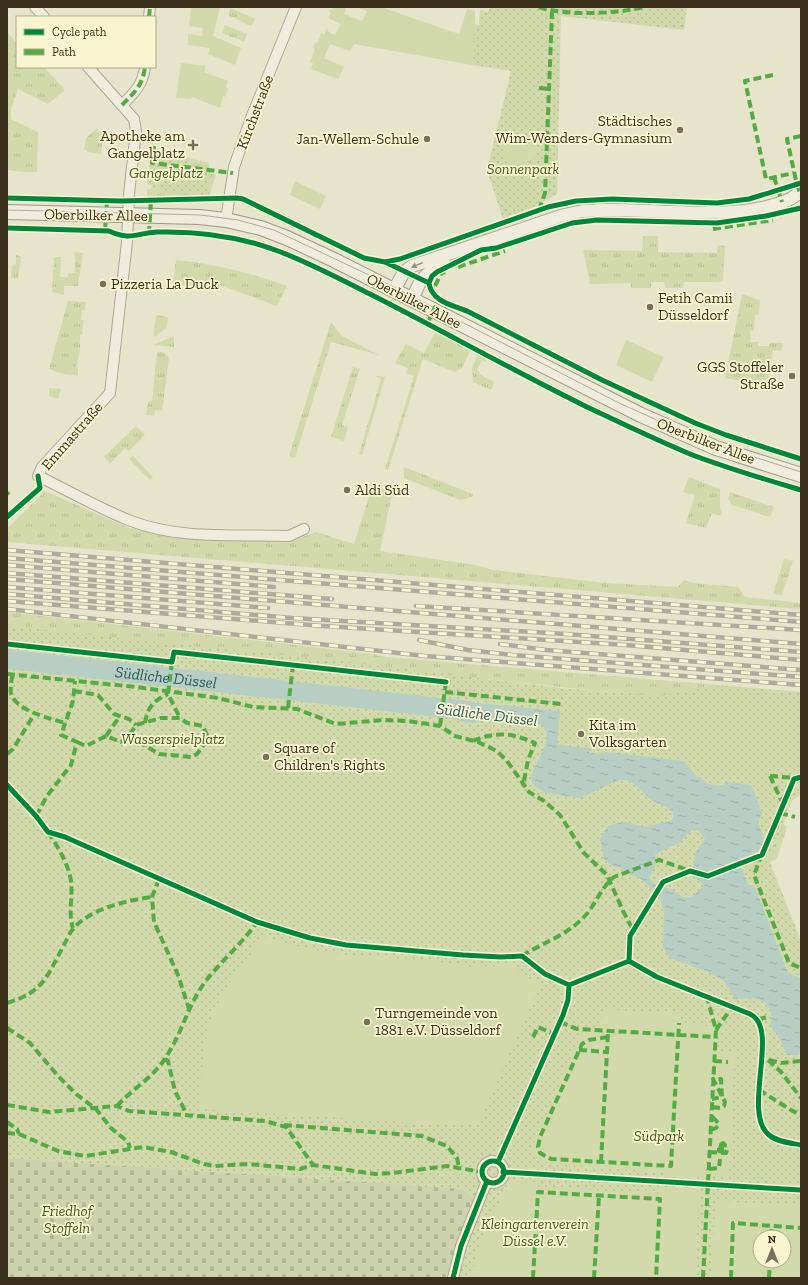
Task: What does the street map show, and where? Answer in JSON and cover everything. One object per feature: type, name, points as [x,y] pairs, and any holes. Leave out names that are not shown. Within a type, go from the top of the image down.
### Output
[{"type":"main road","name":"Oberbilker Allee","points":[[7,212],[199,217],[226,220],[261,228],[287,238],[394,290],[595,394],[716,448],[801,475]]},
{"type":"street","points":[[35,7],[43,16]]},
{"type":"street","name":"Kirchstraße","points":[[226,220],[234,167],[251,118],[296,7]]},
{"type":"street","points":[[89,68],[134,119],[136,132],[128,216]]},
{"type":"street","points":[[122,106],[139,87],[144,76],[145,68]]},
{"type":"street","points":[[394,290],[404,272],[412,266],[450,255],[496,237],[564,215],[583,211],[734,212],[757,209],[795,200],[801,192]]},
{"type":"street","name":"Emmastraße","points":[[128,216],[127,242],[110,393],[42,467],[38,476],[132,522],[169,530],[188,533],[289,536],[304,529]]},
{"type":"street","points":[[412,299],[420,280],[450,255]]},
{"type":"street","points":[[487,1162],[498,1162],[502,1166],[503,1172],[499,1180],[494,1182],[487,1181],[482,1172],[483,1166],[487,1162]]},
{"type":"street","points":[[453,1278],[462,1246],[487,1181]]},
{"type":"green space","points":[[191,7],[220,7],[213,36],[241,48],[235,65],[208,54],[210,48],[188,45],[188,34],[202,36],[203,28],[189,26]]},
{"type":"green space","points":[[333,7],[346,7],[344,14],[362,21],[367,11],[356,7],[381,7],[459,34],[467,9],[475,11],[477,34],[473,34],[473,42],[475,43],[472,65],[354,44],[350,51],[330,44],[324,58],[344,67],[338,79],[311,69],[313,63],[310,62],[315,49],[313,48],[321,33],[324,35],[327,28],[329,32],[335,35],[341,24],[328,18],[331,13],[329,11],[330,9],[332,10]]},
{"type":"green space","name":"Sonnenpark","points":[[490,7],[687,7],[684,30],[561,16],[557,194],[532,208],[503,219],[487,170],[511,71],[472,65],[475,43],[473,42],[473,34],[477,34],[480,10],[488,12]]},
{"type":"green space","points":[[230,8],[256,19],[251,26],[228,15]]},
{"type":"green space","points":[[225,25],[247,34],[244,42],[222,33]]},
{"type":"green space","points":[[7,32],[16,43],[16,68],[45,68],[65,90],[48,104],[18,89],[11,109],[11,119],[38,132],[37,172],[7,170]]},
{"type":"green space","points":[[181,63],[206,66],[204,72],[228,81],[226,87],[228,89],[225,97],[223,96],[220,108],[192,97],[191,99],[176,98]]},
{"type":"green space","points":[[96,129],[103,135],[101,154],[87,152],[87,150],[84,150],[86,138]]},
{"type":"green space","points":[[531,136],[538,157],[508,168],[502,146]]},
{"type":"green space","name":"Gangelplatz","points":[[151,151],[211,168],[208,195],[151,189],[152,185],[147,184]]},
{"type":"green space","points":[[157,151],[209,163],[209,168],[156,159]]},
{"type":"green space","points":[[210,174],[216,174],[209,197],[150,199],[147,195],[147,189],[207,194]]},
{"type":"green space","points":[[295,181],[326,196],[320,209],[290,195]]},
{"type":"green space","points":[[562,226],[563,229],[531,240],[530,237]]},
{"type":"green space","points":[[496,228],[497,232],[425,256],[424,253]]},
{"type":"green space","points":[[643,236],[658,236],[658,252],[717,253],[718,245],[725,246],[723,280],[718,282],[684,282],[683,288],[665,288],[664,282],[651,282],[651,288],[631,288],[631,283],[590,284],[583,250],[642,251]]},
{"type":"green space","points":[[74,252],[83,253],[78,286],[64,286],[64,295],[52,292],[54,257],[61,257],[60,277],[68,277],[68,273],[75,273]]},
{"type":"green space","points":[[16,255],[21,257],[18,279],[11,278],[12,265],[16,264]]},
{"type":"green space","points":[[176,260],[233,270],[287,286],[277,306],[220,285],[220,288],[173,284]]},
{"type":"green space","points":[[742,294],[760,300],[759,314],[755,315],[754,331],[750,331],[751,342],[758,342],[758,346],[769,346],[769,343],[783,343],[782,351],[773,350],[768,386],[725,378]]},
{"type":"green space","points":[[68,301],[86,302],[85,310],[82,310],[81,320],[84,320],[82,335],[80,335],[80,351],[76,367],[78,368],[78,376],[60,373],[49,369]]},
{"type":"green space","points":[[156,315],[168,317],[167,327],[153,338]]},
{"type":"green space","points":[[331,322],[342,336],[379,355],[331,342],[295,458],[289,456]]},
{"type":"green space","points":[[436,331],[471,349],[462,368],[455,372],[423,359],[388,470],[385,469],[414,376],[406,373],[408,368],[395,363],[406,344],[424,353]]},
{"type":"green space","points":[[174,336],[174,347],[153,345]]},
{"type":"green space","points":[[626,340],[664,357],[652,382],[616,365]]},
{"type":"green space","points":[[157,352],[163,352],[169,358],[162,411],[155,410],[154,416],[146,415],[148,401],[152,401]]},
{"type":"green space","points":[[478,353],[487,358],[486,362],[482,360],[477,370],[480,372],[479,374],[494,382],[491,390],[473,382],[472,368]]},
{"type":"green space","points":[[353,367],[360,369],[342,425],[348,427],[344,441],[331,437]]},
{"type":"green space","points":[[376,376],[385,377],[362,455],[359,454],[381,379]]},
{"type":"green space","points":[[49,388],[61,389],[58,399],[49,396]]},
{"type":"green space","points":[[136,426],[145,435],[129,451],[125,448],[110,464],[104,457]]},
{"type":"green space","points":[[133,456],[153,477],[150,480],[129,459]]},
{"type":"green space","points":[[404,467],[473,494],[472,497],[460,500],[404,478]]},
{"type":"green space","points":[[689,477],[720,489],[721,516],[712,513],[706,528],[686,523],[695,495],[683,492]]},
{"type":"green space","points":[[373,483],[392,494],[380,551],[476,565],[493,570],[606,583],[678,587],[684,580],[693,583],[738,587],[745,597],[801,603],[801,609],[7,542],[7,529],[45,491],[129,528],[187,539],[289,542],[316,532],[354,544]]},
{"type":"green space","points":[[730,492],[774,507],[770,517],[732,505],[728,499]]},
{"type":"green space","points":[[784,559],[793,561],[782,595],[773,594]]},
{"type":"green space","points":[[7,612],[365,653],[387,657],[801,692],[695,701],[485,679],[483,685],[7,657]]},
{"type":"green space","points":[[7,626],[357,663],[562,688],[658,696],[718,686],[801,692],[801,794],[792,801],[768,862],[801,946],[801,1278],[453,1278],[475,1200],[464,1189],[7,1158]]},
{"type":"green space","points":[[779,820],[787,827],[777,859],[770,862],[801,941],[801,966],[763,855]]},
{"type":"green space","name":"Turngemeinde von 1881 e.V. Düsseldorf","points":[[264,937],[312,949],[349,955],[432,961],[474,968],[477,962],[495,971],[499,964],[505,965],[506,963],[520,969],[518,974],[541,983],[480,1120],[467,1126],[198,1109],[205,1047],[214,1012],[223,993]]},
{"type":"green space","name":"Südpark","points":[[603,1009],[681,1014],[681,1023],[714,1027],[705,1175],[698,1175],[697,1179],[666,1177],[666,1172],[552,1164],[545,1162],[535,1154],[532,1147],[580,1038],[577,1031],[578,1027],[600,1029]]},
{"type":"green space","points":[[716,1052],[735,1053],[729,1175],[709,1174]]},
{"type":"green space","name":"Friedhof Stoffeln","points":[[7,1158],[458,1187],[464,1189],[475,1200],[453,1278],[7,1278]]},
{"type":"green space","name":"Kleingartenverein Düssel e.V.","points":[[509,1181],[538,1182],[538,1187],[661,1194],[661,1189],[699,1190],[695,1278],[471,1278],[478,1249]]},
{"type":"green space","points":[[715,1201],[801,1205],[801,1278],[712,1278]]},
{"type":"water","points":[[446,700],[560,711],[557,745],[589,748],[589,753],[604,754],[604,752],[607,752],[684,761],[697,777],[701,777],[707,784],[723,786],[726,782],[751,785],[762,813],[758,822],[764,840],[759,851],[738,860],[749,886],[754,885],[788,973],[801,979],[801,1050],[798,1055],[787,1055],[779,1038],[770,1025],[771,1013],[766,1004],[757,999],[735,999],[725,982],[710,973],[669,957],[663,947],[664,912],[660,897],[641,879],[629,874],[624,869],[614,867],[604,859],[600,839],[606,828],[613,824],[627,822],[643,827],[671,821],[674,817],[671,810],[653,801],[632,783],[624,780],[619,780],[580,798],[545,793],[532,783],[531,777],[545,746],[547,736],[543,725],[529,721],[510,725],[501,721],[483,719],[475,723],[465,723],[444,714]],"holes":[[[692,830],[699,831],[705,839],[695,854],[693,875],[705,887],[701,888],[694,896],[685,898],[672,890],[656,885],[649,878],[656,863],[655,855],[679,843]]]},
{"type":"waterway","name":"Südliche Düssel","points":[[7,659],[471,711]]},
{"type":"tram line","points":[[7,210],[201,215],[238,220],[274,230],[388,284],[617,402],[701,440],[801,472]]},
{"type":"railway","points":[[7,550],[801,615]]},
{"type":"railway","points":[[7,558],[801,622]]},
{"type":"railway","points":[[7,565],[274,587]]},
{"type":"railway","points":[[7,573],[332,599]]},
{"type":"railway","points":[[7,579],[801,644]]},
{"type":"railway","points":[[7,587],[268,608]]},
{"type":"railway","points":[[7,594],[292,618],[566,634],[801,652]]},
{"type":"railway","points":[[7,601],[323,626],[626,645],[801,660]]},
{"type":"railway","points":[[416,606],[801,630]]},
{"type":"railway","points":[[7,609],[425,656],[801,685]]},
{"type":"railway","points":[[419,640],[468,650],[512,655],[801,677]]},
{"type":"railway","points":[[500,644],[546,650],[801,670]]},
{"type":"marked path","points":[[149,16],[150,7]]},
{"type":"marked path","points":[[539,7],[562,12],[576,13],[620,11],[644,7]]},
{"type":"marked path","points":[[539,210],[545,193],[552,12]]},
{"type":"marked path","points":[[122,105],[140,84],[145,68]]},
{"type":"marked path","points":[[773,75],[745,81],[766,179],[794,173]]},
{"type":"marked path","points":[[539,88],[549,89]]},
{"type":"marked path","points":[[532,139],[548,133]]},
{"type":"marked path","points":[[801,136],[787,139],[797,185],[801,195]]},
{"type":"marked path","points":[[154,146],[152,163],[233,173]]},
{"type":"marked path","points":[[774,177],[782,202]]},
{"type":"marked path","points":[[149,234],[151,200]]},
{"type":"marked path","points":[[105,231],[107,201]]},
{"type":"marked path","points":[[713,229],[773,220]]},
{"type":"marked path","points":[[458,267],[505,251]]},
{"type":"marked path","points":[[435,286],[441,274],[445,272]]},
{"type":"marked path","points":[[427,324],[439,299]]},
{"type":"marked path","points":[[172,662],[168,694],[180,718]]},
{"type":"marked path","points":[[288,708],[293,665]]},
{"type":"marked path","points":[[7,674],[136,687],[218,698],[253,707],[297,709],[336,724],[383,720],[408,721],[440,726],[455,736],[478,742],[497,751],[507,761],[529,792],[544,801],[560,815],[584,853],[607,875],[633,930]]},
{"type":"marked path","points":[[12,675],[11,694],[14,700],[34,713],[65,723]]},
{"type":"marked path","points":[[36,816],[47,796],[71,765],[77,742],[61,735],[73,701],[75,681]]},
{"type":"marked path","points":[[440,726],[446,682],[442,682]]},
{"type":"marked path","points":[[74,691],[98,695],[114,714],[129,719],[136,725]]},
{"type":"marked path","points":[[445,692],[561,704]]},
{"type":"marked path","points":[[145,723],[147,713],[152,705],[168,694]]},
{"type":"marked path","points":[[7,754],[13,749],[35,713]]},
{"type":"marked path","points":[[106,736],[120,716]]},
{"type":"marked path","points":[[77,742],[86,746],[106,736],[121,742],[129,736],[136,725],[161,718],[180,718],[187,723],[203,726],[207,735],[205,743],[197,754],[191,757],[159,754],[129,736]]},
{"type":"marked path","points":[[473,741],[489,736],[504,734],[519,737],[535,743],[528,760],[523,786]]},
{"type":"marked path","points":[[770,776],[783,804]]},
{"type":"marked path","points":[[770,776],[796,778]]},
{"type":"marked path","points":[[780,813],[795,817]]},
{"type":"marked path","points":[[48,832],[62,855],[70,874],[71,917],[73,928]]},
{"type":"marked path","points":[[762,854],[754,875],[789,963],[801,968]]},
{"type":"marked path","points":[[522,956],[561,935],[582,919],[591,909],[609,881],[614,877],[659,860],[690,871]]},
{"type":"marked path","points":[[159,879],[152,897],[154,922],[178,975],[189,1009]]},
{"type":"marked path","points":[[7,1003],[29,994],[43,982],[70,932],[80,922],[99,911],[121,903],[152,897]]},
{"type":"marked path","points":[[117,1106],[161,1064],[172,1048],[194,1000],[205,982],[245,938],[257,922]]},
{"type":"marked path","points":[[703,1278],[716,1030],[707,997]]},
{"type":"marked path","points":[[716,1030],[732,1007]]},
{"type":"marked path","points":[[758,1019],[769,1017]]},
{"type":"marked path","points":[[560,1022],[577,1029],[715,1037]]},
{"type":"marked path","points":[[608,1037],[589,1040],[582,1044],[540,1137],[538,1147],[540,1153],[551,1159],[671,1166],[679,1023]]},
{"type":"marked path","points":[[533,1037],[538,1027],[554,1034]]},
{"type":"marked path","points":[[7,1028],[30,1043],[58,1076],[76,1094],[96,1109],[111,1128],[128,1142],[130,1148]]},
{"type":"marked path","points":[[601,1162],[608,1033]]},
{"type":"marked path","points":[[579,1050],[607,1052]]},
{"type":"marked path","points":[[165,1059],[168,1061],[175,1091],[187,1115]]},
{"type":"marked path","points":[[768,1060],[781,1072],[801,1098]]},
{"type":"marked path","points":[[769,1060],[781,1063],[801,1061]]},
{"type":"marked path","points":[[714,1061],[728,1062]]},
{"type":"marked path","points":[[712,1099],[722,1097],[721,1079],[713,1079],[725,1102],[724,1106],[720,1108],[712,1107]]},
{"type":"marked path","points":[[759,1090],[801,1115]]},
{"type":"marked path","points":[[7,1105],[49,1112],[117,1106],[129,1111],[265,1121],[286,1127],[313,1165]]},
{"type":"marked path","points":[[711,1115],[719,1124],[716,1128],[711,1130]]},
{"type":"marked path","points":[[7,1122],[17,1129],[19,1134]]},
{"type":"marked path","points":[[284,1125],[422,1136],[447,1146],[457,1158],[459,1168]]},
{"type":"marked path","points":[[7,1133],[19,1134],[58,1151],[85,1156],[143,1147],[171,1152],[214,1166],[249,1164],[300,1169],[313,1165],[375,1174],[447,1166],[482,1172]]},
{"type":"marked path","points":[[709,1152],[726,1153],[727,1150],[724,1152],[719,1151],[719,1146],[723,1143],[725,1145],[724,1150],[720,1149],[721,1145],[724,1147],[722,1149],[722,1147]]},
{"type":"marked path","points":[[709,1169],[719,1168],[720,1159]]},
{"type":"marked path","points":[[533,1278],[538,1192],[660,1199],[656,1278]]},
{"type":"marked path","points":[[594,1278],[599,1196]]},
{"type":"marked path","points":[[731,1278],[733,1223],[801,1228]]},
{"type":"marked path","points":[[769,1278],[770,1269]]},
{"type":"cycle path","points":[[385,262],[400,259],[548,207],[576,201],[612,199],[717,203],[749,199],[801,183]]},
{"type":"cycle path","points":[[7,198],[121,201],[243,199],[364,258],[385,262],[429,283]]},
{"type":"cycle path","points":[[801,208],[766,216],[717,223],[597,220],[572,223],[496,248],[481,250],[437,272],[432,276],[429,283],[434,295],[444,302],[469,312],[602,380],[695,423],[726,435],[801,459]]},
{"type":"cycle path","points":[[7,228],[109,231],[123,236],[157,232],[188,232],[234,238],[263,246],[302,261],[336,277],[587,407],[651,437],[717,464],[801,490]]},
{"type":"cycle path","points":[[7,517],[40,488],[38,476]]},
{"type":"cycle path","points":[[7,644],[172,662],[174,652],[446,682]]},
{"type":"cycle path","points":[[629,961],[630,936],[663,882],[690,871],[708,876],[762,855],[794,779],[801,777]]},
{"type":"cycle path","points":[[7,785],[36,816],[48,832],[65,837],[257,922],[310,938],[346,945],[463,955],[501,957],[522,956],[545,974],[569,985],[629,961]]},
{"type":"cycle path","points":[[629,961],[657,977],[750,1014],[759,1022],[762,1036],[759,1091],[761,1124],[772,1137],[784,1142],[801,1145]]},
{"type":"cycle path","points":[[498,1162],[563,1015],[568,1000],[569,985]]},
{"type":"cycle path","points":[[493,1161],[497,1162],[503,1168],[504,1172],[503,1176],[497,1182],[493,1183],[489,1182],[483,1176],[482,1172],[483,1168],[489,1162],[493,1161]]},
{"type":"cycle path","points":[[503,1172],[801,1190]]},
{"type":"cycle path","points":[[453,1278],[461,1246],[487,1181]]},
{"type":"place","name":"Städtisches Wim-Wenders-Gymnasium","points":[[680,130]]},
{"type":"place","name":"Jan-Wellem-Schule","points":[[427,139]]},
{"type":"place","name":"Apotheke am Gangelplatz","points":[[193,145]]},
{"type":"place","name":"Pizzeria La Duck","points":[[103,284]]},
{"type":"place","name":"Fetih Camii Düsseldorf","points":[[650,307]]},
{"type":"place","name":"GGS Stoffeler Straße","points":[[792,376]]},
{"type":"place","name":"Aldi Süd","points":[[347,490]]},
{"type":"place","name":"Kita im Volksgarten","points":[[581,734]]},
{"type":"place","name":"Square of Children's Rights","points":[[266,757]]},
{"type":"place","name":"Turngemeinde von 1881 e.V. Düsseldorf","points":[[367,1022]]},
{"type":"park label","name":"Wasserspielplatz","points":[[173,739]]}]
